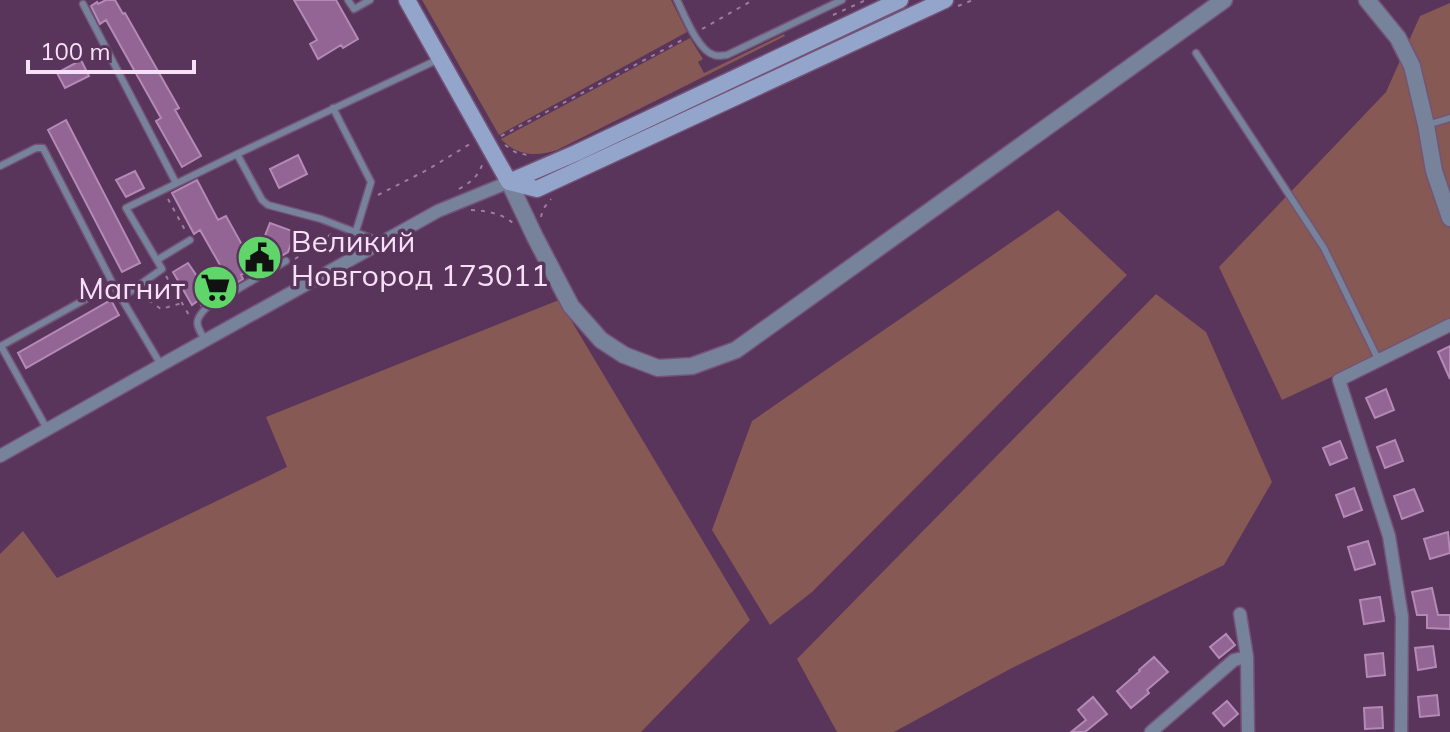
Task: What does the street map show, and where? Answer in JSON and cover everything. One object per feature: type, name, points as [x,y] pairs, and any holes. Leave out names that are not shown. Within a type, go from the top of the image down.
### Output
[{"type":"main road","points":[[407,0],[509,182],[537,189],[945,0]]},
{"type":"main road","points":[[509,182],[900,0]]},
{"type":"street","points":[[0,456],[438,211],[509,182],[571,306],[601,340],[624,355],[658,368],[692,366],[736,350],[1224,0]]},
{"type":"street","points":[[1373,2],[1398,38],[1412,66],[1434,171],[1450,218]]},
{"type":"street","points":[[1401,732],[1402,617],[1389,536],[1339,380],[1450,325]]},
{"type":"street","points":[[1240,614],[1247,657],[1248,732]]},
{"type":"street","points":[[1151,732],[1234,660],[1247,657]]},
{"type":"lane","points":[[348,0],[354,9],[370,0]]},
{"type":"lane","points":[[677,0],[694,33],[711,55],[727,55],[842,0]]},
{"type":"lane","points":[[83,4],[176,183]]},
{"type":"lane","points":[[1196,53],[1324,248],[1379,361]]},
{"type":"lane","points":[[121,298],[162,269],[126,208],[440,59]]},
{"type":"lane","points":[[333,108],[371,182],[356,231]]},
{"type":"lane","points":[[1426,125],[1450,118]]},
{"type":"lane","points":[[0,166],[36,148],[43,148],[113,284],[161,365]]},
{"type":"lane","points":[[237,154],[262,200],[268,205],[356,231],[381,242]]},
{"type":"lane","points":[[157,260],[190,240]]},
{"type":"lane","points":[[205,340],[197,326],[197,319],[207,307],[286,261]]},
{"type":"lane","points":[[47,429],[0,345],[113,284]]},
{"type":"path","points":[[531,156],[515,152],[498,138],[753,0]]},
{"type":"path","points":[[835,14],[866,0]]},
{"type":"path","points":[[367,201],[473,142]]},
{"type":"path","points":[[162,189],[190,240]]},
{"type":"path","points":[[286,261],[343,227]]},
{"type":"path","points":[[162,269],[188,314],[197,319]]},
{"type":"path","points":[[121,298],[133,297],[151,302],[161,309],[182,303]]},
{"type":"shaded area","points":[[422,0],[671,0],[687,32],[499,135]]},
{"type":"shaded area","points":[[1450,3],[1450,322],[1282,400],[1219,267],[1386,92],[1420,16]]},
{"type":"shaded area","points":[[784,34],[557,150],[527,154],[501,139],[690,38],[703,59],[698,62],[704,73]]},
{"type":"shaded area","points":[[1058,210],[1127,275],[812,592],[770,625],[712,530],[752,421]]},
{"type":"shaded area","points":[[1156,294],[1206,332],[1272,482],[1224,565],[1010,669],[894,732],[837,732],[797,659]]},
{"type":"shaded area","points":[[559,300],[750,620],[641,732],[0,732],[0,554],[23,531],[57,578],[287,467],[266,417]]},
{"type":"building","points":[[115,0],[125,13],[179,108],[175,110],[201,156],[182,167],[156,121],[161,118],[106,20],[100,24],[91,6]]},
{"type":"building","points":[[294,0],[336,0],[358,39],[318,59],[310,44],[317,40]]},
{"type":"building","points":[[81,60],[89,76],[65,88],[57,73]]},
{"type":"building","points":[[66,120],[140,263],[122,272],[48,130]]},
{"type":"building","points":[[298,155],[307,174],[279,188],[270,169]]},
{"type":"building","points":[[135,171],[144,188],[126,197],[116,180]]},
{"type":"building","points":[[197,180],[218,220],[226,216],[246,252],[262,243],[270,223],[295,232],[288,252],[262,268],[260,264],[241,275],[243,279],[201,305],[199,300],[192,305],[173,272],[188,263],[199,279],[220,265],[200,230],[194,234],[172,193]]},
{"type":"building","points":[[111,300],[119,315],[26,368],[18,353]]},
{"type":"building","points":[[1450,346],[1450,379],[1438,352]]},
{"type":"building","points":[[1386,389],[1394,410],[1375,418],[1366,398]]},
{"type":"building","points":[[1395,440],[1403,461],[1385,468],[1377,447]]},
{"type":"building","points":[[1340,441],[1347,458],[1330,465],[1323,448]]},
{"type":"building","points":[[1354,488],[1362,510],[1344,517],[1336,495]]},
{"type":"building","points":[[1414,489],[1423,511],[1402,519],[1394,496]]},
{"type":"building","points":[[1448,532],[1450,553],[1430,559],[1424,539]]},
{"type":"building","points":[[1368,541],[1375,564],[1355,570],[1348,547]]},
{"type":"building","points":[[1432,588],[1438,615],[1450,615],[1450,629],[1427,628],[1427,615],[1417,615],[1412,592]]},
{"type":"building","points":[[1380,597],[1384,621],[1364,624],[1360,600]]},
{"type":"building","points":[[1226,634],[1235,645],[1219,658],[1210,647]]},
{"type":"building","points":[[1433,646],[1436,667],[1418,670],[1415,648]]},
{"type":"building","points":[[1383,653],[1385,675],[1367,677],[1365,655]]},
{"type":"building","points":[[1154,657],[1168,672],[1131,708],[1117,691]]},
{"type":"building","points":[[1437,695],[1439,715],[1420,717],[1418,697]]},
{"type":"building","points":[[1093,697],[1107,714],[1085,732],[1071,732],[1086,720],[1078,710]]},
{"type":"building","points":[[1227,701],[1238,714],[1224,726],[1213,713]]},
{"type":"building","points":[[1382,707],[1383,728],[1365,729],[1364,708]]},
{"type":"place","name":"Великий Новгород 173011","points":[[260,258]]},
{"type":"place","name":"Магнит","points":[[216,288]]}]
